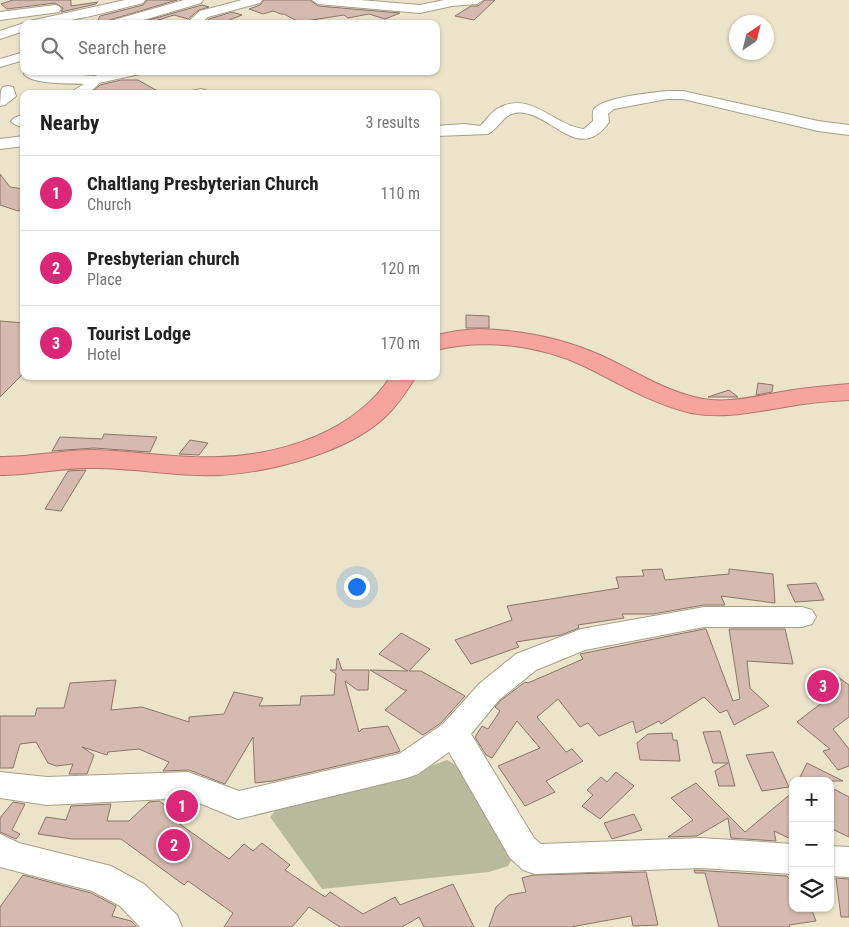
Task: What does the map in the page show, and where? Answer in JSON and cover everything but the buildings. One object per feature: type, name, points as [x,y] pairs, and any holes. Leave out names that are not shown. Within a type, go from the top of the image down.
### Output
[{"type":"highway","points":[[440,342],[478,336],[529,341],[551,346],[575,353],[668,398],[710,408],[736,408],[797,396],[849,392]]},
{"type":"highway","points":[[0,466],[92,459],[220,466],[250,463],[312,445],[348,430],[369,418],[392,397],[402,380]]},
{"type":"street","points":[[70,20],[139,0]]},
{"type":"street","points":[[129,20],[197,0]]},
{"type":"street","points":[[196,20],[204,14],[256,0]]},
{"type":"street","points":[[318,0],[445,12]]},
{"type":"street","points":[[406,20],[408,18],[445,12],[452,2],[475,1],[469,14]]},
{"type":"street","points":[[0,16],[60,8],[96,11]]},
{"type":"street","points":[[49,20],[67,15],[96,11]]},
{"type":"street","points":[[0,35],[20,28]]},
{"type":"street","points":[[0,63],[20,57]]},
{"type":"street","points":[[34,75],[94,80],[117,75]]},
{"type":"street","points":[[82,90],[90,86],[94,80]]},
{"type":"street","points":[[440,131],[460,129],[483,131],[503,112],[525,109],[549,118],[573,132],[588,134],[601,122],[600,112],[605,107],[640,99],[676,94],[692,96],[746,111],[818,126],[849,130]]},
{"type":"street","points":[[0,144],[20,142]]},
{"type":"street","points":[[0,785],[47,791],[188,785],[238,805],[407,765],[454,733],[490,692],[526,662],[581,640],[704,617],[802,617]]},
{"type":"street","points":[[454,733],[522,848],[535,859],[701,853],[789,859]]},
{"type":"street","points":[[0,850],[11,856],[99,877],[132,895],[164,927]]},
{"type":"street","points":[[834,861],[849,862]]},
{"type":"green space","points":[[447,760],[459,767],[514,856],[508,866],[489,872],[322,889],[270,817],[284,800],[414,772]]},
{"type":"place","name":"Tourist Lodge","points":[[823,686]]},
{"type":"place","name":"Chaltlang Presbyterian Church","points":[[182,806]]},
{"type":"place","name":"Presbyterian church","points":[[174,845]]}]
